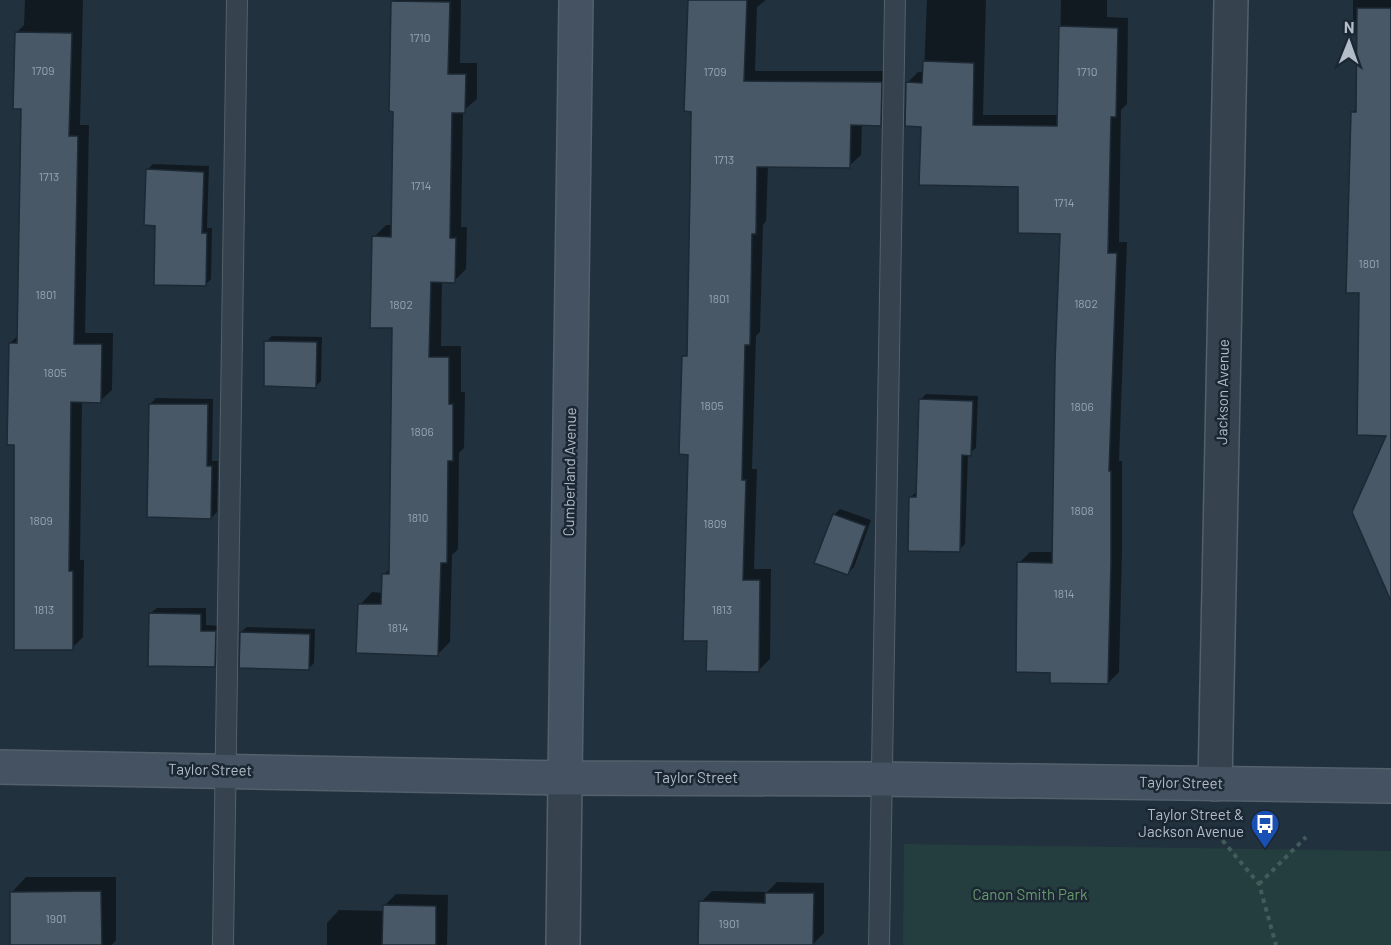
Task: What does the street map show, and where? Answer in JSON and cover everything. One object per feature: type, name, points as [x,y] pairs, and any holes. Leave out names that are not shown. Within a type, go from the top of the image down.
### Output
[{"type":"main road","name":"Cumberland Avenue","points":[[565,778],[576,0]]},
{"type":"main road","name":"Taylor Street","points":[[0,767],[565,778],[880,779],[1391,786]]},
{"type":"street","name":"Jackson Avenue","points":[[1215,784],[1231,0]]},
{"type":"street","name":"Cumberland Avenue","points":[[563,945],[565,778]]},
{"type":"lane","points":[[223,945],[226,770],[224,708],[237,0]]},
{"type":"lane","points":[[879,945],[880,779],[895,0]]},
{"type":"path","points":[[1164,784],[1164,833],[1218,836],[1258,884],[1276,945]]},
{"type":"path","points":[[1258,884],[1306,837]]},
{"type":"green space","name":"Canon Smith Park","points":[[904,844],[1391,851],[1391,945],[903,945]]},
{"type":"building","points":[[688,0],[747,0],[744,81],[882,82],[881,126],[851,125],[850,168],[757,167],[756,234],[752,234],[750,345],[745,345],[742,480],[746,480],[743,580],[760,580],[759,672],[706,671],[707,641],[683,641],[688,455],[679,454],[682,356],[687,356],[691,112],[684,111]]},
{"type":"building","points":[[391,1],[450,2],[448,74],[466,74],[465,113],[452,113],[450,238],[456,238],[455,283],[431,282],[429,357],[449,357],[449,404],[453,404],[453,461],[448,461],[447,563],[441,563],[438,656],[356,653],[358,604],[381,604],[382,574],[389,574],[392,328],[370,328],[372,236],[391,237],[393,112],[389,111]]},
{"type":"building","points":[[1357,8],[1391,8],[1391,601],[1352,512],[1386,436],[1357,435],[1359,293],[1346,293],[1351,112],[1356,112]]},
{"type":"building","points":[[1059,26],[1118,28],[1116,117],[1111,117],[1108,253],[1117,253],[1109,471],[1111,471],[1111,563],[1108,684],[1050,683],[1050,673],[1016,672],[1017,562],[1052,563],[1055,362],[1060,234],[1018,233],[1018,187],[919,185],[921,127],[905,126],[906,82],[922,83],[923,61],[974,63],[973,125],[1057,126]]},
{"type":"building","points":[[15,32],[72,33],[69,136],[78,136],[74,344],[102,344],[101,403],[71,402],[69,571],[73,571],[73,650],[14,650],[14,445],[7,445],[9,343],[17,343],[21,109],[13,109]]},
{"type":"building","points":[[146,169],[204,172],[202,233],[207,233],[206,286],[154,285],[155,226],[144,225]]},
{"type":"building","points":[[264,341],[317,342],[316,388],[264,386]]},
{"type":"building","points":[[919,399],[973,401],[971,456],[962,455],[960,552],[908,551],[909,497],[916,497]]},
{"type":"building","points":[[149,404],[208,404],[207,466],[212,466],[211,519],[147,517]]},
{"type":"building","points":[[833,514],[866,526],[848,575],[814,563]]},
{"type":"building","points":[[149,613],[201,614],[201,631],[216,631],[215,667],[148,666]]},
{"type":"building","points":[[240,632],[310,634],[309,670],[239,668]]},
{"type":"building","points":[[101,891],[102,945],[10,945],[10,892]]},
{"type":"building","points":[[765,893],[814,893],[813,945],[698,945],[699,901],[765,903]]},
{"type":"building","points":[[383,905],[436,906],[436,945],[382,945]]},
{"type":"place","name":"Taylor Street & Jackson Avenue","points":[[1265,850]]}]
